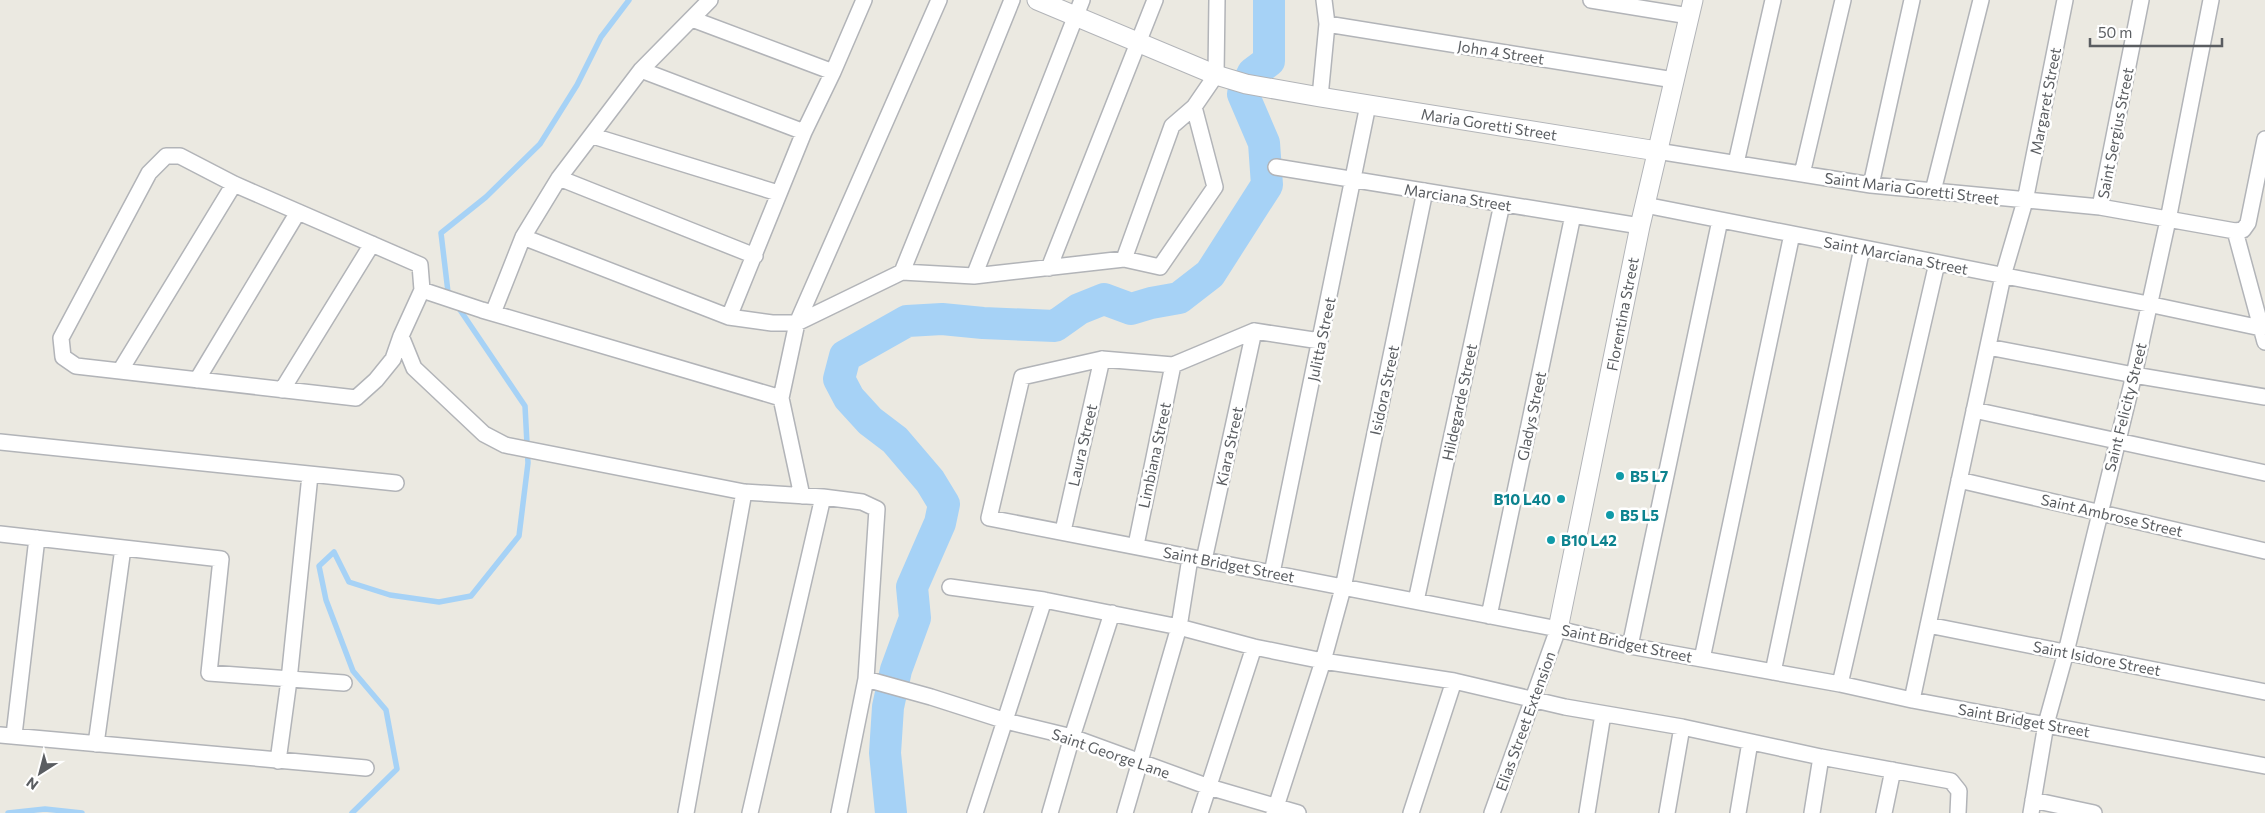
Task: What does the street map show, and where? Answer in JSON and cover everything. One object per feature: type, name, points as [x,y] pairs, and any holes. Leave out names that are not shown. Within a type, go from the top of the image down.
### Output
[{"type":"street","points":[[493,313],[523,237],[559,178],[593,136],[641,70],[710,0]]},
{"type":"street","points":[[729,317],[778,193],[864,0]]},
{"type":"street","points":[[802,496],[781,398],[797,323],[939,0]]},
{"type":"street","points":[[902,272],[1012,0]]},
{"type":"street","name":"Maria Goretti Street","points":[[1037,0],[1079,8],[1138,42],[1216,75],[1246,84],[1657,150]]},
{"type":"street","points":[[1049,268],[1155,0]]},
{"type":"street","points":[[1124,259],[1172,126],[1194,107],[1216,75],[1217,0]]},
{"type":"street","points":[[1320,97],[1327,24],[1324,0]]},
{"type":"street","points":[[1591,0],[1691,8]]},
{"type":"street","points":[[1736,163],[1773,0]]},
{"type":"street","points":[[1802,174],[1843,0]]},
{"type":"street","points":[[1871,185],[1912,0]]},
{"type":"street","points":[[1933,192],[1982,0]]},
{"type":"street","name":"Margaret Street","points":[[1912,700],[2003,276],[2025,201],[2065,0]]},
{"type":"street","name":"Saint Sergius Street","points":[[2100,207],[2142,0]]},
{"type":"street","name":"Saint Felicity Street","points":[[2032,806],[2046,724],[2066,652],[2116,442],[2134,375],[2148,304],[2168,220],[2211,0]]},
{"type":"street","points":[[974,276],[1079,8]]},
{"type":"street","name":"Florentina Street","points":[[1558,629],[1640,226],[1691,8]]},
{"type":"street","points":[[692,19],[833,72]]},
{"type":"street","name":"John 4 Street","points":[[1327,24],[1674,80]]},
{"type":"street","points":[[641,70],[804,132]]},
{"type":"street","name":"Julitta Street","points":[[1272,573],[1368,105]]},
{"type":"street","points":[[523,237],[729,317],[772,323],[797,323],[902,272],[974,276],[1124,259],[1160,267],[1215,187],[1194,107]]},
{"type":"street","points":[[593,136],[778,193]]},
{"type":"street","points":[[2264,332],[2234,231],[2243,230],[2248,223],[2265,139]]},
{"type":"street","name":"Saint Maria Goretti Street","points":[[1657,150],[1871,185],[2100,207],[2234,231]]},
{"type":"street","points":[[166,156],[180,156],[234,184],[420,265],[422,290],[393,358],[376,380],[356,398],[76,366],[63,357],[61,338],[149,173],[166,156]]},
{"type":"street","name":"Marciana Street","points":[[1276,167],[1640,226]]},
{"type":"street","points":[[559,178],[754,256]]},
{"type":"street","points":[[120,371],[234,184]]},
{"type":"street","name":"Isidora Street","points":[[1274,810],[1323,661],[1343,588],[1425,192]]},
{"type":"street","name":"Hildegarde Street","points":[[1416,600],[1502,204]]},
{"type":"street","name":"Saint Marciana Street","points":[[1645,205],[2148,304],[2264,332]]},
{"type":"street","points":[[197,380],[298,212]]},
{"type":"street","name":"Gladys Street","points":[[1488,616],[1573,215]]},
{"type":"street","points":[[1630,646],[1720,220]]},
{"type":"street","points":[[1702,659],[1792,234]]},
{"type":"street","points":[[282,390],[372,244]]},
{"type":"street","points":[[1773,672],[1862,248]]},
{"type":"street","points":[[1840,684],[1937,263]]},
{"type":"street","points":[[422,290],[446,299],[781,398]]},
{"type":"street","points":[[1102,359],[1173,365],[1254,331],[1320,341]]},
{"type":"street","name":"Kiara Street","points":[[1125,813],[1179,628],[1254,331]]},
{"type":"street","points":[[401,336],[414,368],[484,434],[504,445],[744,492],[822,497],[862,502],[877,509],[871,680],[839,813]]},
{"type":"street","points":[[1988,347],[2134,375],[2265,397]]},
{"type":"street","name":"Saint Bridget Street","points":[[1102,359],[1022,377],[989,518],[1136,545],[1343,588],[1416,600],[1630,646],[1840,684],[1912,700],[2265,766]]},
{"type":"street","name":"Laura Street","points":[[1063,531],[1102,359]]},
{"type":"street","name":"Limbiana Street","points":[[1136,545],[1173,365]]},
{"type":"street","points":[[1974,410],[2265,473]]},
{"type":"street","points":[[0,442],[396,483]]},
{"type":"street","points":[[278,761],[290,680],[310,475]]},
{"type":"street","name":"Saint Ambrose Street","points":[[1959,480],[2100,511],[2265,551]]},
{"type":"street","points":[[686,813],[744,492]]},
{"type":"street","points":[[750,813],[822,497]]},
{"type":"street","points":[[0,534],[221,559],[209,673],[344,683]]},
{"type":"street","points":[[37,538],[7,735],[366,768]]},
{"type":"street","points":[[96,744],[123,548]]},
{"type":"street","points":[[950,587],[1044,600],[1112,613],[1254,647],[1323,661],[1454,681],[1603,714],[1682,727],[1821,757],[1951,781],[1959,791],[1958,813]]},
{"type":"street","points":[[975,813],[1044,600]]},
{"type":"street","points":[[1050,813],[1112,613]]},
{"type":"street","name":"Saint Isidore Street","points":[[1928,625],[2265,692]]},
{"type":"street","name":"Elias Street Extension","points":[[1492,813],[1558,629]]},
{"type":"street","points":[[1200,813],[1254,647]]},
{"type":"street","name":"Saint George Lane","points":[[871,680],[931,696],[1006,722],[1072,737],[1274,810],[1298,813]]},
{"type":"street","points":[[1411,813],[1454,681]]},
{"type":"street","points":[[1587,813],[1603,714]]},
{"type":"street","points":[[1667,813],[1682,727]]},
{"type":"street","points":[[1738,813],[1750,742]]},
{"type":"street","points":[[1812,813],[1821,757]]},
{"type":"street","points":[[1884,813],[1893,770]]},
{"type":"street","points":[[2032,806],[2094,813]]},
{"type":"waterway","points":[[450,296],[441,233],[486,197],[540,144],[577,85],[601,37],[629,0]]},
{"type":"waterway","points":[[891,813],[885,753],[888,707],[896,670],[915,618],[912,587],[940,523],[944,504],[930,481],[895,440],[870,421],[849,398],[839,379],[845,356],[907,321],[942,319],[1055,326],[1079,309],[1104,299],[1131,309],[1179,298],[1210,274],[1267,185],[1264,143],[1243,94],[1253,73],[1269,61],[1269,0]]},
{"type":"waterway","points":[[352,813],[397,769],[386,710],[353,671],[326,600],[319,566],[334,552],[349,582],[390,595],[439,602],[471,596],[519,536],[528,463],[525,406],[456,304]]},
{"type":"waterway","points":[[8,813],[45,809],[82,813]]},
{"type":"place","name":"B5 L7","points":[[1620,476]]},
{"type":"place","name":"B10 L40","points":[[1561,499]]},
{"type":"place","name":"B5 L5","points":[[1610,515]]},
{"type":"place","name":"B10 L42","points":[[1551,540]]}]
